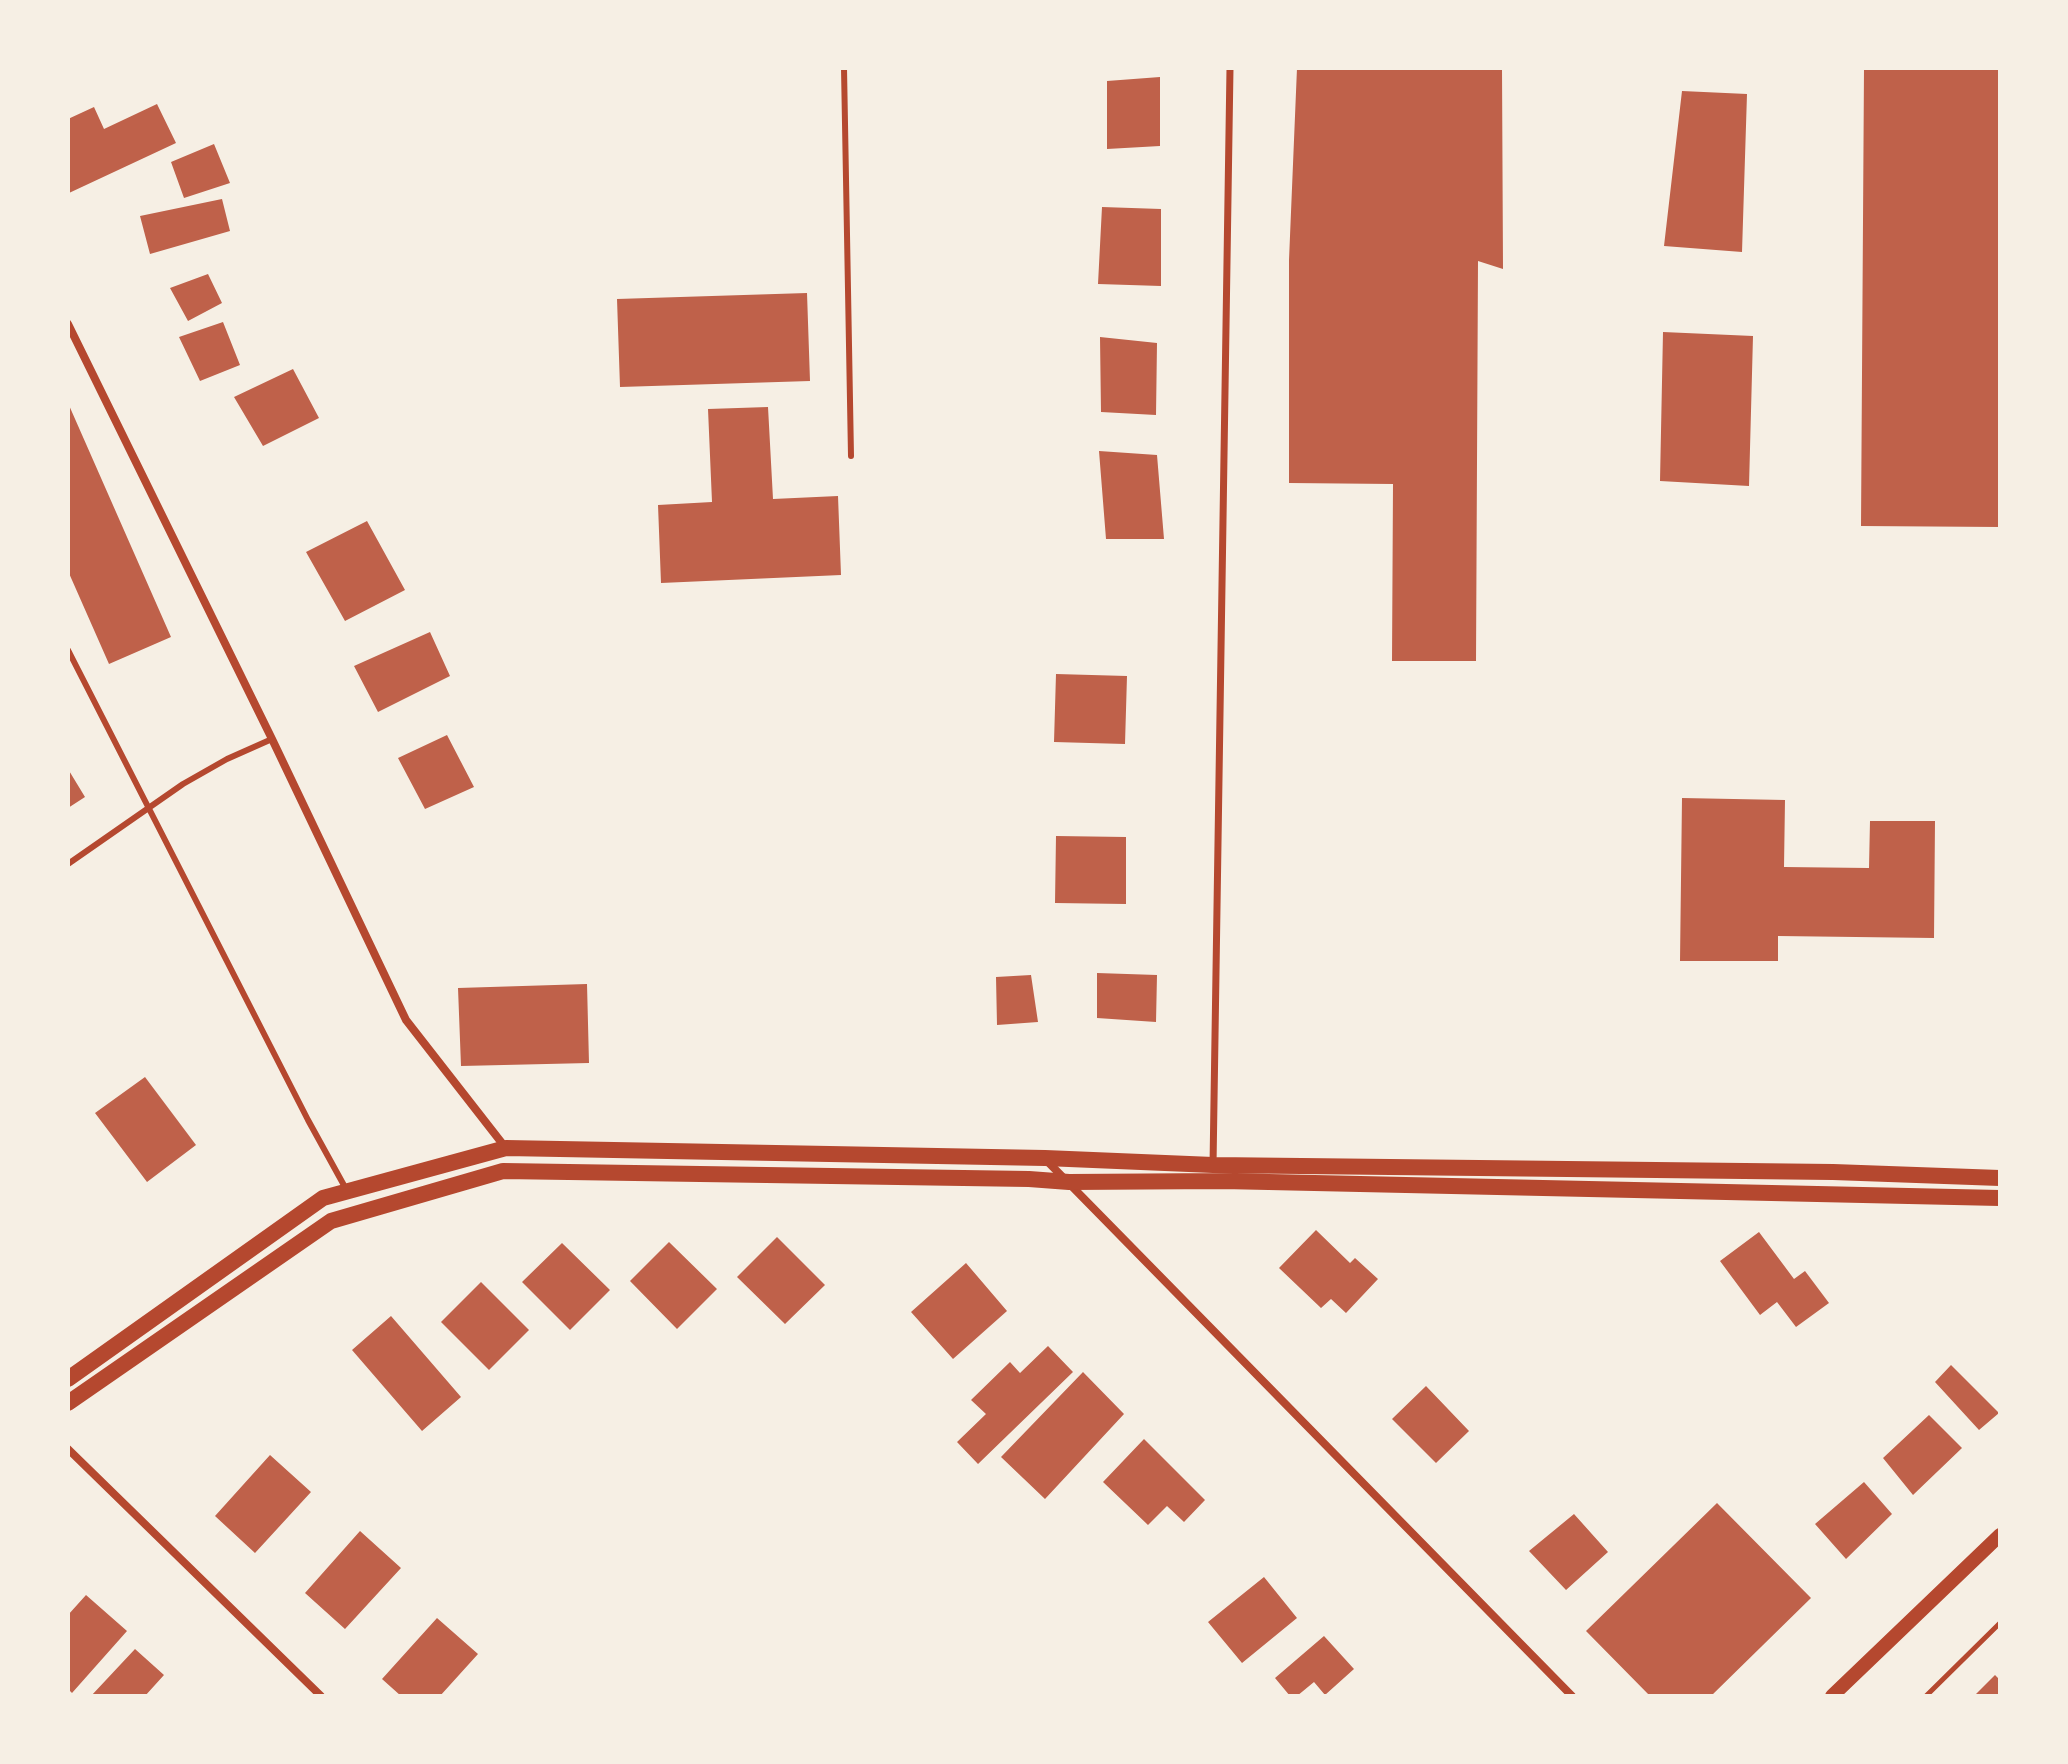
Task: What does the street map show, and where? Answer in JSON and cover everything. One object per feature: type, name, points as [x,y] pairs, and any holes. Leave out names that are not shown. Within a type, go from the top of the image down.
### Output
[{"type":"main road","points":[[68,1379],[323,1198],[506,1148],[1045,1158],[1213,1165],[1833,1172],[2000,1178]]},
{"type":"main road","points":[[68,1403],[331,1221],[503,1171],[1069,1182],[1223,1181],[2000,1198]]},
{"type":"street","points":[[1213,1165],[1230,68]]},
{"type":"street","points":[[68,324],[406,1020],[506,1148]]},
{"type":"street","points":[[1045,1158],[1572,1696]]},
{"type":"street","points":[[68,1449],[321,1696]]},
{"type":"street","points":[[1832,1696],[2000,1535]]},
{"type":"lane","points":[[844,68],[851,456]]},
{"type":"lane","points":[[68,650],[347,1192]]},
{"type":"lane","points":[[68,864],[196,777],[272,739]]},
{"type":"path","points":[[1926,1696],[2000,1623]]},
{"type":"building","points":[[1297,68],[1502,68],[1503,269],[1478,261],[1476,661],[1392,661],[1393,484],[1289,483],[1289,260]]},
{"type":"building","points":[[1864,68],[2000,68],[2000,527],[1861,526]]},
{"type":"building","points":[[1160,77],[1160,146],[1107,149],[1107,81]]},
{"type":"building","points":[[1682,91],[1747,94],[1742,252],[1664,246]]},
{"type":"building","points":[[157,104],[176,143],[69,193],[68,119],[94,107],[104,129]]},
{"type":"building","points":[[214,144],[230,183],[184,198],[171,162]]},
{"type":"building","points":[[222,199],[230,231],[150,254],[140,216]]},
{"type":"building","points":[[1102,207],[1161,209],[1161,286],[1098,284]]},
{"type":"building","points":[[208,274],[222,303],[188,321],[170,288]]},
{"type":"building","points":[[807,293],[810,381],[620,387],[617,299]]},
{"type":"building","points":[[223,322],[240,365],[200,381],[179,337]]},
{"type":"building","points":[[1663,332],[1753,336],[1749,486],[1660,481]]},
{"type":"building","points":[[1100,337],[1157,343],[1156,415],[1101,412]]},
{"type":"building","points":[[293,369],[319,418],[263,446],[234,397]]},
{"type":"building","points":[[68,403],[171,637],[109,664],[68,571]]},
{"type":"building","points":[[768,407],[773,499],[838,496],[841,575],[661,583],[658,505],[712,502],[708,409]]},
{"type":"building","points":[[1099,451],[1157,455],[1164,539],[1106,539]]},
{"type":"building","points":[[367,521],[405,590],[345,621],[306,552]]},
{"type":"building","points":[[430,632],[450,676],[378,712],[354,666]]},
{"type":"building","points":[[1056,674],[1127,676],[1125,744],[1054,742]]},
{"type":"building","points":[[447,735],[474,787],[425,809],[398,758]]},
{"type":"building","points":[[68,769],[85,797],[68,808]]},
{"type":"building","points":[[1682,798],[1785,800],[1784,867],[1869,868],[1870,821],[1935,821],[1934,938],[1778,936],[1778,961],[1680,961]]},
{"type":"building","points":[[1056,836],[1126,837],[1126,904],[1055,903]]},
{"type":"building","points":[[1097,973],[1157,975],[1156,1022],[1097,1018]]},
{"type":"building","points":[[1031,975],[1038,1022],[997,1025],[996,977]]},
{"type":"building","points":[[587,984],[589,1063],[461,1066],[458,988]]},
{"type":"building","points":[[145,1077],[196,1145],[147,1182],[95,1113]]},
{"type":"building","points":[[1316,1230],[1350,1263],[1355,1258],[1378,1279],[1346,1313],[1331,1299],[1321,1308],[1279,1268]]},
{"type":"building","points":[[1759,1232],[1794,1279],[1805,1271],[1829,1303],[1796,1327],[1777,1302],[1760,1315],[1720,1261]]},
{"type":"building","points":[[777,1237],[825,1285],[785,1324],[737,1277]]},
{"type":"building","points":[[669,1242],[717,1289],[677,1329],[630,1281]]},
{"type":"building","points":[[562,1243],[610,1290],[570,1330],[522,1282]]},
{"type":"building","points":[[966,1263],[1007,1311],[953,1359],[911,1312]]},
{"type":"building","points":[[481,1282],[529,1330],[489,1370],[441,1322]]},
{"type":"building","points":[[391,1316],[461,1397],[422,1431],[352,1350]]},
{"type":"building","points":[[1048,1346],[1073,1372],[978,1464],[957,1442],[986,1414],[971,1400],[1010,1362],[1020,1373]]},
{"type":"building","points":[[1951,1365],[1999,1413],[1979,1430],[1935,1382]]},
{"type":"building","points":[[1083,1372],[1124,1414],[1045,1499],[1001,1457]]},
{"type":"building","points":[[1426,1386],[1469,1431],[1436,1463],[1392,1419]]},
{"type":"building","points":[[1929,1415],[1962,1448],[1913,1495],[1883,1458]]},
{"type":"building","points":[[1144,1439],[1205,1500],[1184,1522],[1167,1506],[1148,1525],[1103,1482]]},
{"type":"building","points":[[270,1455],[311,1492],[255,1553],[215,1516]]},
{"type":"building","points":[[1864,1482],[1892,1514],[1846,1559],[1815,1524]]},
{"type":"building","points":[[1717,1503],[1811,1598],[1711,1696],[1650,1696],[1586,1631]]},
{"type":"building","points":[[1574,1514],[1608,1552],[1566,1590],[1529,1551]]},
{"type":"building","points":[[360,1531],[401,1568],[345,1629],[305,1593]]},
{"type":"building","points":[[1264,1577],[1297,1618],[1242,1663],[1208,1622]]},
{"type":"building","points":[[86,1595],[127,1631],[72,1693],[68,1689],[68,1615]]},
{"type":"building","points":[[437,1618],[478,1654],[440,1696],[401,1696],[382,1679]]},
{"type":"building","points":[[1324,1636],[1354,1669],[1325,1695],[1314,1682],[1297,1696],[1290,1696],[1275,1678]]},
{"type":"building","points":[[135,1649],[164,1675],[145,1696],[91,1696]]},
{"type":"building","points":[[1995,1675],[2000,1680],[2000,1696],[1974,1696]]}]
